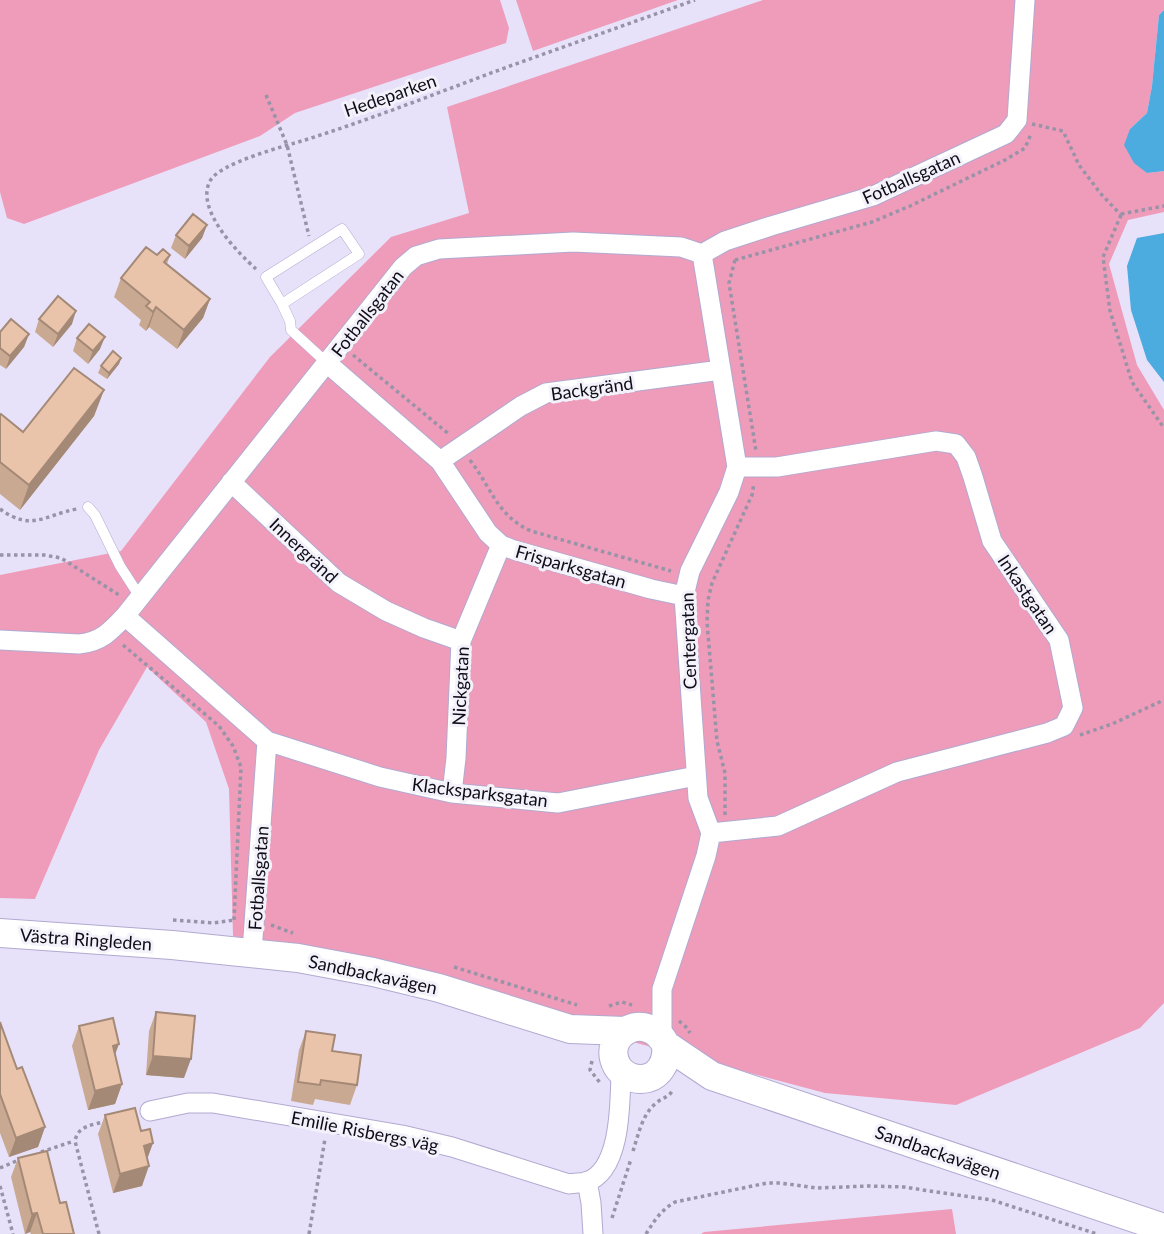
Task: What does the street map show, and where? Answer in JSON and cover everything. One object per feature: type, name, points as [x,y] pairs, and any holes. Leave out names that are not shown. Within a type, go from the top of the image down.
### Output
[{"type":"street","name":"Fotballsgatan","points":[[109,633],[125,616],[135,589],[231,482],[403,267],[416,256],[439,249],[573,242],[681,247],[702,254],[722,243],[771,226],[873,196],[1006,134],[1017,120],[1025,0]]},
{"type":"street","name":"Centergatan","points":[[702,254],[721,370],[746,467],[729,492],[689,576],[684,596],[698,798],[719,832]]},
{"type":"street","name":"Frisparksgatan","points":[[327,363],[440,461],[488,533],[501,545],[684,596]]},
{"type":"street","name":"Backgränd","points":[[440,461],[520,406],[546,393],[721,370]]},
{"type":"street","name":"Inkastgatan","points":[[719,832],[778,826],[897,772],[1048,733],[1064,726],[1073,708],[1059,640],[992,541],[966,457],[956,444],[936,441],[777,467],[746,467]]},
{"type":"street","name":"Innergränd","points":[[231,482],[339,583],[386,611],[461,641]]},
{"type":"street","name":"Nickgatan","points":[[453,793],[461,641],[501,545]]},
{"type":"street","points":[[125,616],[267,741]]},
{"type":"street","points":[[0,640],[79,644],[92,643],[109,633]]},
{"type":"street","name":"Fotballsgatan","points":[[252,952],[267,741]]},
{"type":"street","name":"Klacksparksgatan","points":[[267,741],[380,778],[453,793],[558,803],[696,776]]},
{"type":"street","points":[[662,989],[615,1044],[614,1054],[634,1072],[661,1069],[665,1061],[667,1053],[662,989],[706,856],[719,832]]},
{"type":"street","name":"Västra Ringleden","points":[[0,933],[172,944]]},
{"type":"street","name":"Sandbackavägen","points":[[172,944],[298,958],[373,972],[439,988],[570,1028],[628,1029]]},
{"type":"street","points":[[628,1029],[640,1026],[649,1028],[656,1031],[664,1041]]},
{"type":"street","name":"Sandbackavägen","points":[[570,1028],[634,1072],[712,1076],[1164,1228]]},
{"type":"street","name":"Sandbackavägen","points":[[664,1041],[712,1076]]},
{"type":"street","points":[[593,1234],[587,1181],[605,1167],[634,1072]]},
{"type":"street","name":"Emilie Risbergs väg","points":[[150,1111],[188,1102],[214,1103],[402,1135],[452,1147],[569,1184],[587,1181]]},
{"type":"lane","points":[[282,304],[359,254],[342,229],[266,277],[282,304],[291,330],[327,363]]},
{"type":"lane","points":[[88,507],[135,589]]},
{"type":"path","name":"Hedeparken","points":[[266,277],[238,253],[209,209],[206,189],[212,177],[222,169],[695,0]]},
{"type":"path","points":[[265,94],[287,145],[312,248]]},
{"type":"path","points":[[1032,124],[1063,131],[1079,165],[1121,215]]},
{"type":"path","points":[[1121,215],[1164,206]]},
{"type":"path","points":[[1121,215],[1103,257],[1110,311],[1132,382],[1164,428]]},
{"type":"path","points":[[719,832],[725,773],[717,741],[707,622],[708,600],[712,583],[752,495],[746,467],[756,449],[729,283],[735,260],[722,243]]},
{"type":"path","points":[[342,345],[453,438],[497,503],[520,526],[689,576]]},
{"type":"path","points":[[0,509],[18,520],[31,521],[42,520],[62,511],[88,507]]},
{"type":"path","points":[[0,555],[44,555],[61,558],[119,595],[135,589]]},
{"type":"path","points":[[109,633],[219,726],[233,746],[241,767],[234,920]]},
{"type":"path","points":[[99,1234],[75,1141],[81,1128],[107,1122]]},
{"type":"path","points":[[309,1234],[326,1123]]},
{"type":"path","points":[[0,1168],[75,1141]]},
{"type":"path","points":[[646,1234],[657,1216],[674,1202],[780,1182],[817,1188],[905,1187],[992,1200],[1097,1234]]},
{"type":"path","points":[[0,1186],[13,1234]]},
{"type":"shaded area","points":[[0,0],[500,0],[509,28],[506,43],[295,113],[260,136],[24,224],[7,218],[0,192]]},
{"type":"shaded area","points":[[516,0],[678,0],[533,51]]},
{"type":"shaded area","points":[[763,0],[1164,0],[1164,10],[1159,15],[1147,113],[1130,129],[1147,173],[1164,171],[1164,212],[1128,220],[1109,264],[1137,365],[1164,410],[1164,1003],[1140,1028],[956,1105],[825,1093],[233,936],[229,789],[206,722],[147,667],[99,750],[35,899],[0,898],[0,575],[121,551],[270,357],[391,237],[469,213],[447,107]]},
{"type":"shaded area","points":[[952,1209],[956,1234],[701,1234],[704,1232]]},
{"type":"water","points":[[1164,10],[1164,171],[1147,173],[1134,163],[1124,145],[1130,129],[1147,113],[1159,15]]},
{"type":"water","points":[[1164,233],[1164,382],[1147,360],[1131,310],[1127,266],[1137,238]]},
{"type":"building","points":[[193,214],[207,225],[189,246],[176,235]]},
{"type":"building","points":[[146,247],[157,255],[163,249],[170,255],[164,262],[210,299],[184,330],[156,307],[153,312],[146,306],[150,302],[121,278]]},
{"type":"building","points":[[58,296],[76,311],[58,334],[39,319]]},
{"type":"building","points":[[11,319],[29,334],[10,356],[0,348],[0,332]]},
{"type":"building","points":[[89,324],[105,337],[93,351],[77,338]]},
{"type":"building","points":[[113,351],[121,358],[109,373],[101,366]]},
{"type":"building","points":[[74,368],[104,390],[29,485],[0,462],[0,415],[23,432]]},
{"type":"building","points":[[156,1012],[195,1016],[191,1059],[153,1056]]},
{"type":"building","points":[[113,1018],[119,1044],[113,1046],[122,1084],[95,1091],[79,1026]]},
{"type":"building","points":[[0,1022],[17,1069],[22,1067],[45,1127],[16,1138],[0,1094]]},
{"type":"building","points":[[306,1031],[335,1035],[332,1051],[361,1055],[357,1085],[321,1080],[320,1085],[298,1082]]},
{"type":"building","points":[[135,1108],[141,1131],[150,1129],[153,1143],[144,1146],[149,1166],[120,1174],[105,1115]]},
{"type":"building","points":[[47,1151],[60,1203],[66,1202],[74,1234],[43,1234],[37,1213],[32,1214],[18,1158]]}]
